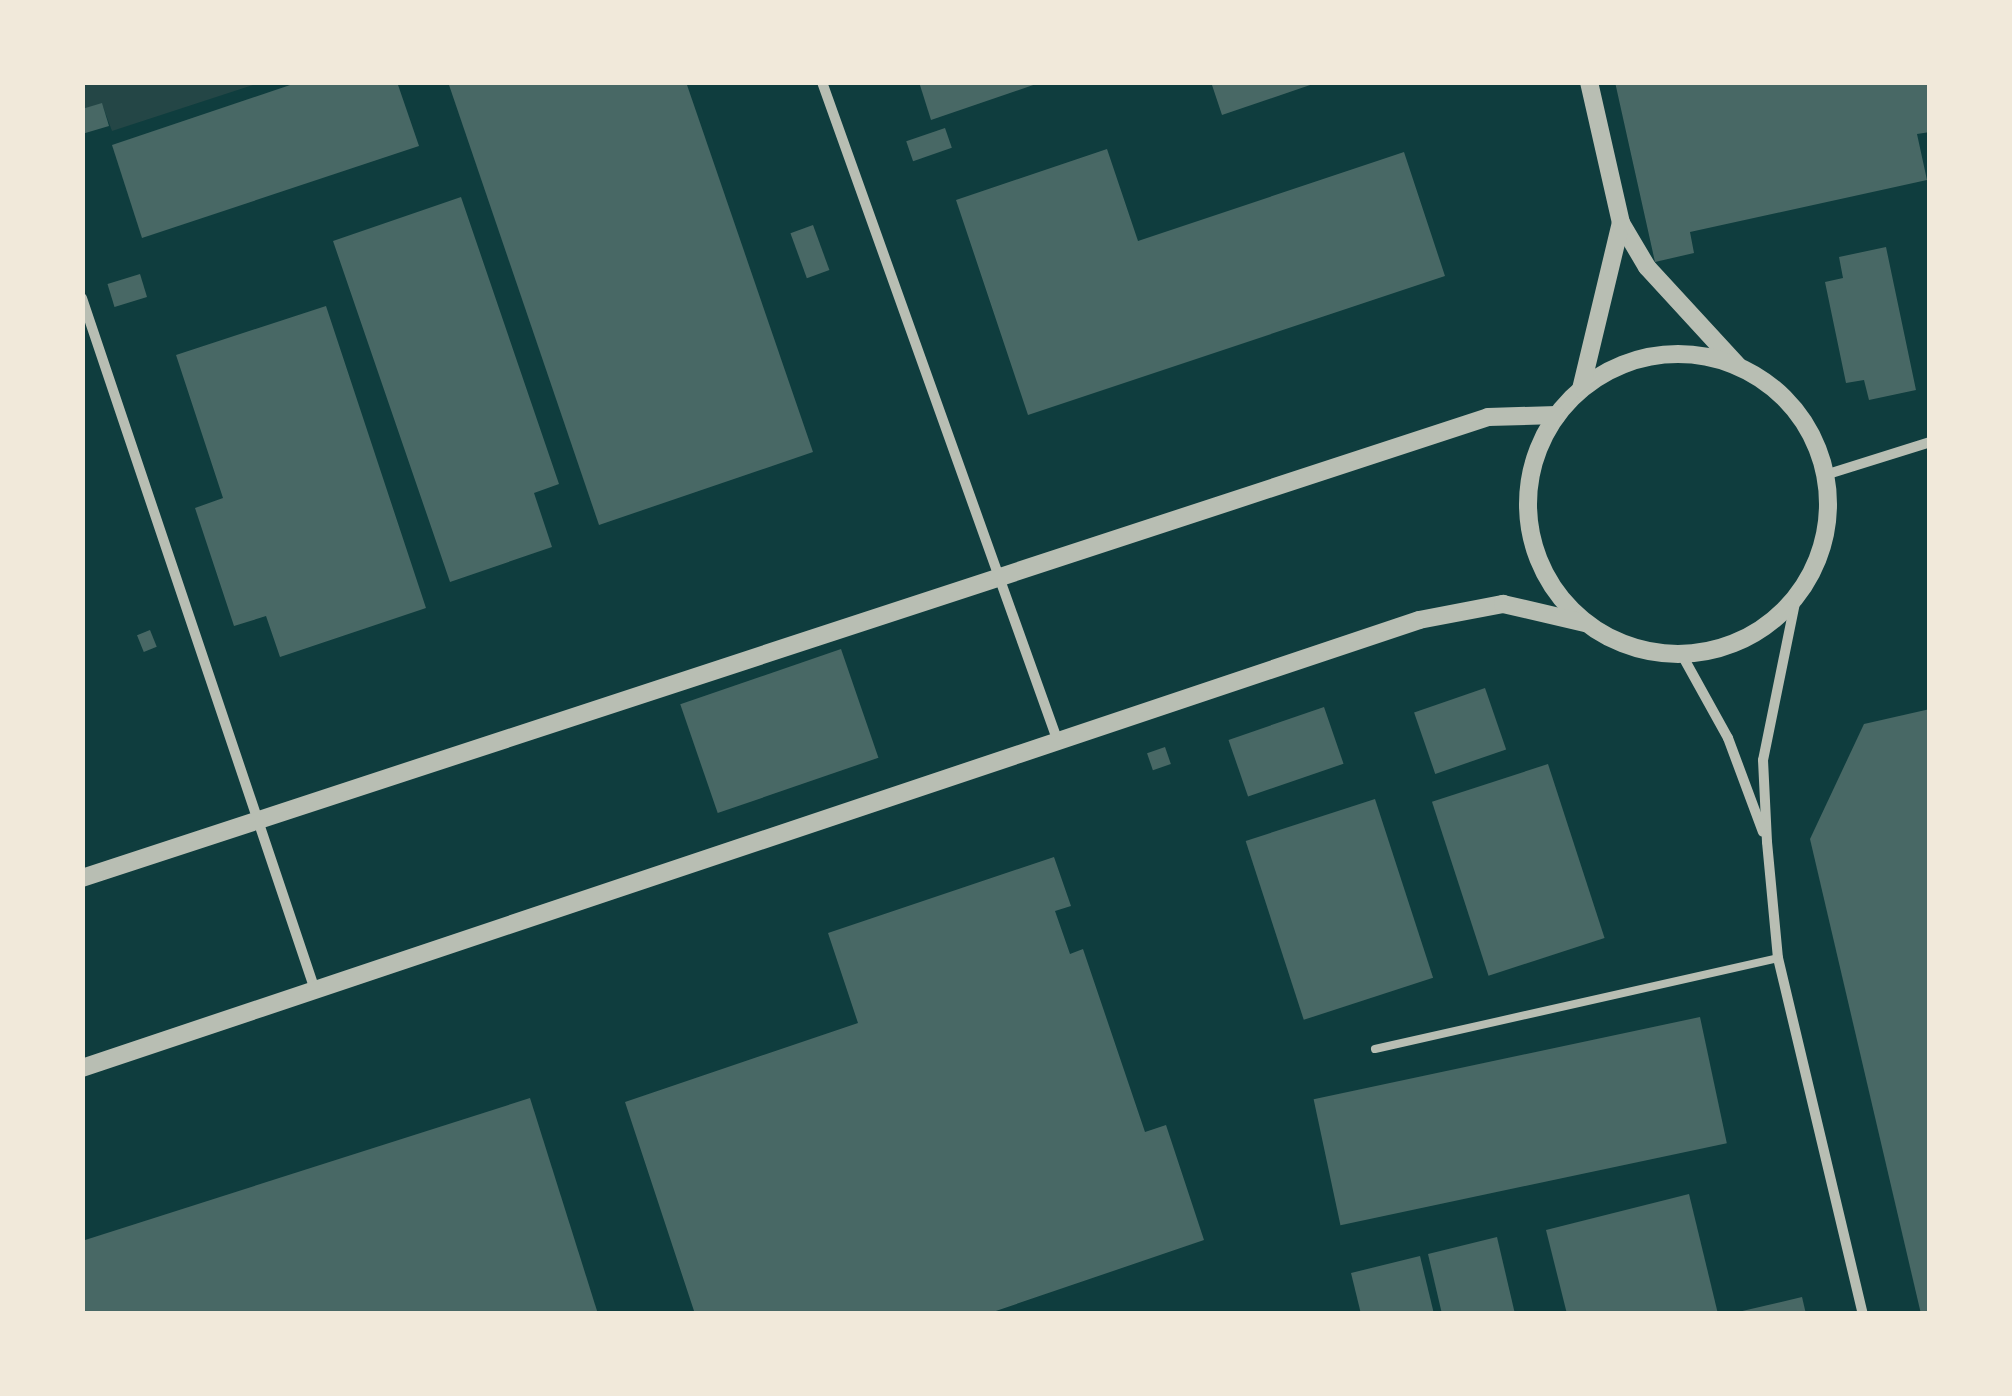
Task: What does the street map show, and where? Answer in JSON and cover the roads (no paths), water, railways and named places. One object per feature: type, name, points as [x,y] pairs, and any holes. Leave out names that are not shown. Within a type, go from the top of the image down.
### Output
[{"type":"street","points":[[822,82],[1059,744]]},
{"type":"street","points":[[1588,82],[1621,223],[1647,267],[1738,366]]},
{"type":"street","points":[[1581,388],[1621,223]]},
{"type":"street","points":[[82,298],[254,819],[315,990]]},
{"type":"street","points":[[1585,623],[1553,590],[1534,548],[1530,517],[1536,456],[1557,414],[1581,388],[1616,366],[1656,355],[1698,354],[1738,366],[1772,387],[1806,425],[1826,475],[1828,519],[1818,561],[1796,598],[1763,760],[1778,958],[1863,1314]]},
{"type":"street","points":[[82,878],[999,573],[1488,418],[1557,414]]},
{"type":"street","points":[[1826,475],[1930,442]]},
{"type":"street","points":[[82,1068],[1059,744],[1419,620],[1503,604],[1585,623],[1631,648],[1682,656],[1738,642],[1796,598]]},
{"type":"street","points":[[1682,656],[1728,738],[1767,842]]},
{"type":"lane","points":[[1375,1048],[1778,958]]}]
